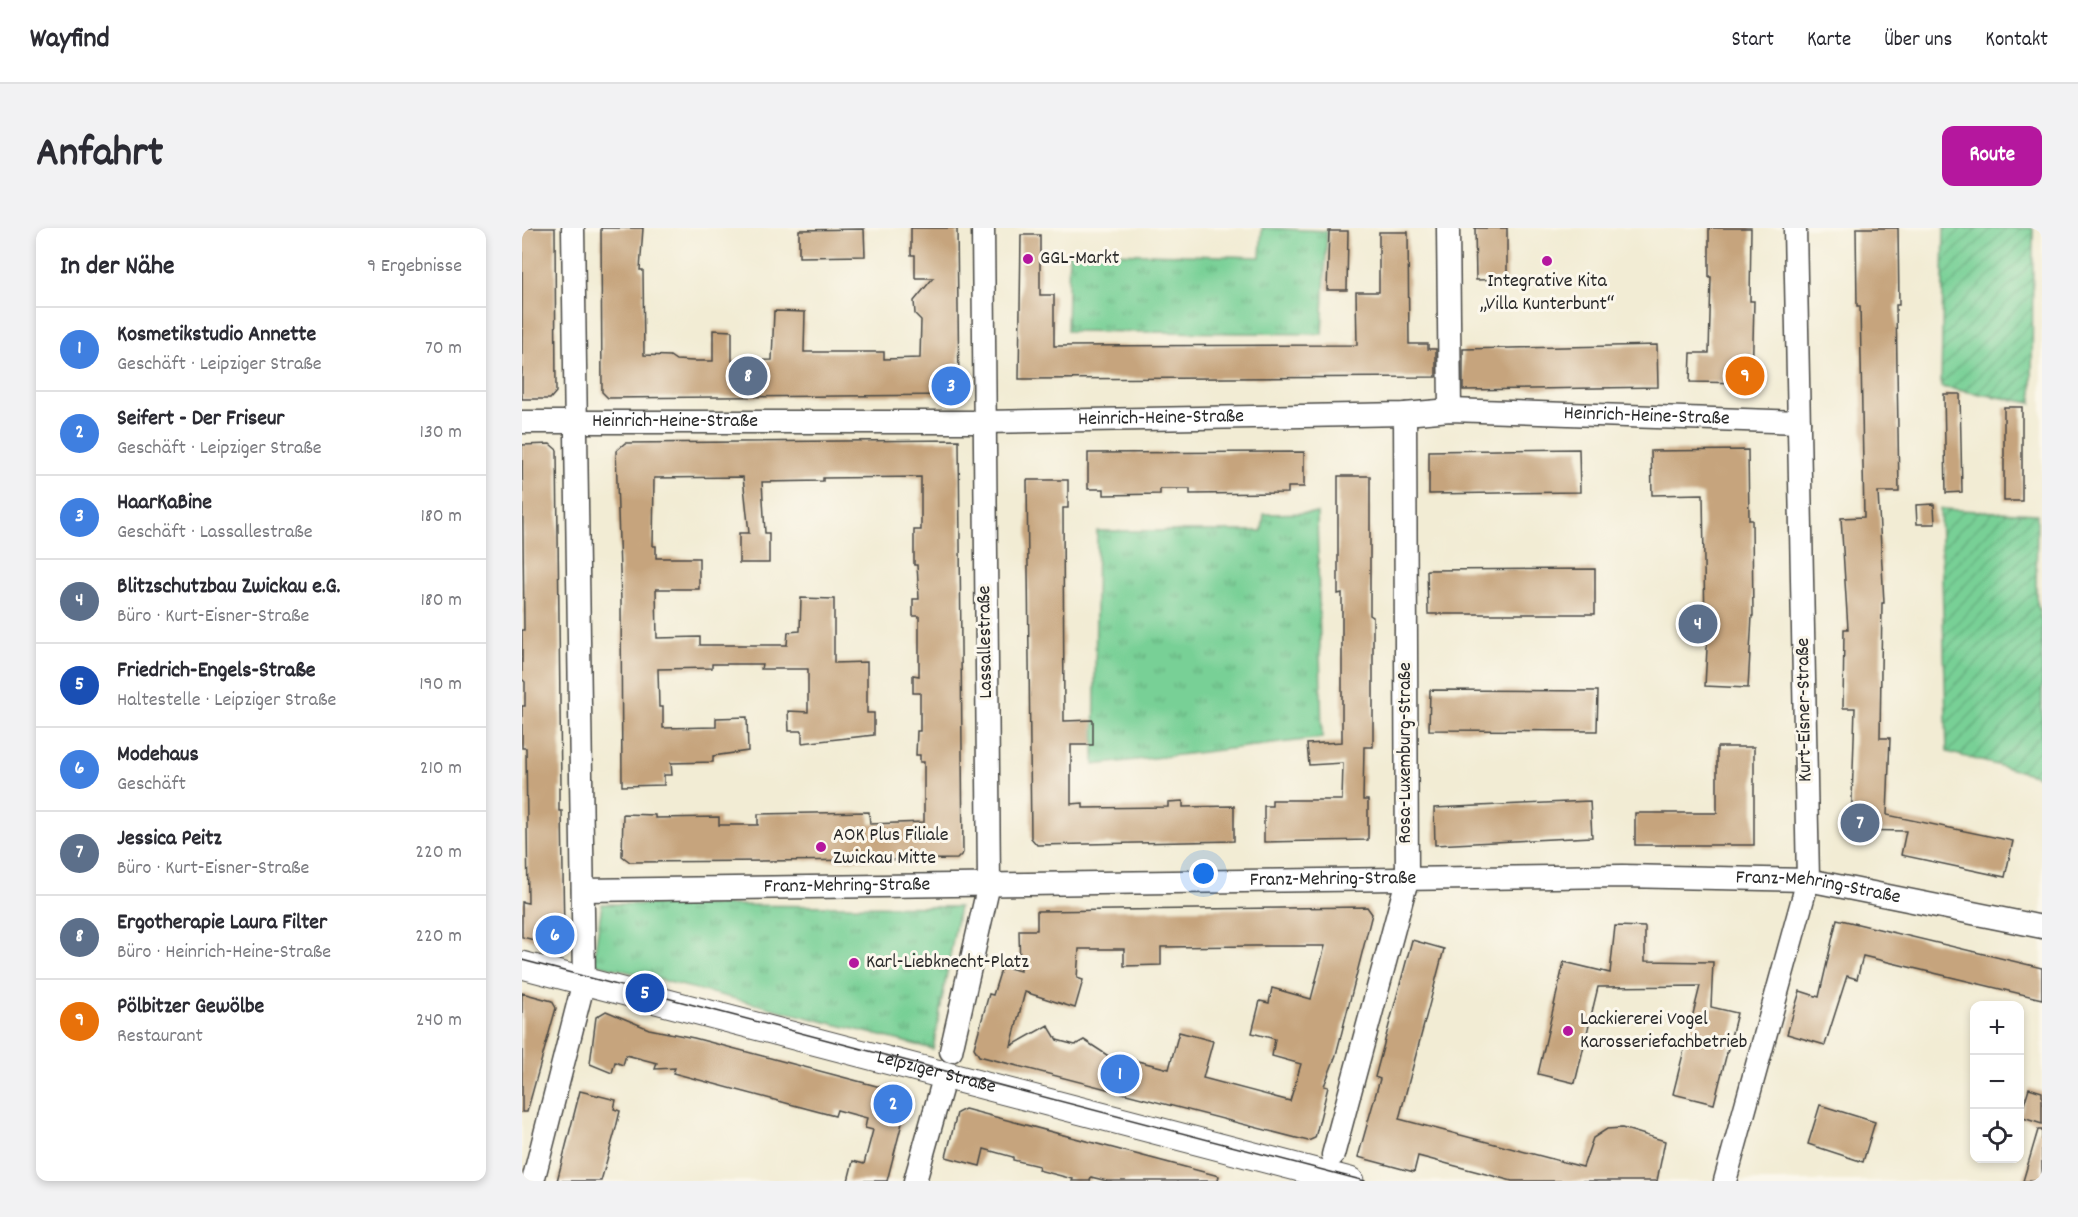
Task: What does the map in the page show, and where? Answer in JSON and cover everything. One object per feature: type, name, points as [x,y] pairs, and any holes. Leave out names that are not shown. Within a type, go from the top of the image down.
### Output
[{"type":"street","points":[[533,1181],[584,981],[573,228]]},
{"type":"street","name":"Lassallestraße","points":[[915,1181],[948,1063],[989,884],[983,228]]},
{"type":"street","points":[[1448,228],[1450,410]]},
{"type":"street","name":"Kurt-Eisner-Straße","points":[[1725,1181],[1808,880],[1795,228]]},
{"type":"street","name":"Heinrich-Heine-Straße","points":[[522,422],[984,422],[1405,414],[1450,410],[1798,422]]},
{"type":"street","name":"Rosa-Luxemburg-Straße","points":[[1333,1155],[1407,880],[1405,414]]},
{"type":"street","name":"Franz-Mehring-Straße","points":[[583,890],[1622,876],[1808,880],[2042,927]]},
{"type":"street","name":"Leipziger Straße","points":[[522,965],[948,1063],[1350,1181]]},
{"type":"green space","points":[[1262,228],[1327,231],[1322,334],[1067,331],[1069,252],[1260,257]]},
{"type":"green space","points":[[1944,228],[2033,228],[2032,403],[1941,387]]},
{"type":"green space","points":[[1940,509],[2037,514],[2036,597],[2042,624],[2042,777],[1947,752]]},
{"type":"green space","points":[[1317,513],[1322,738],[1094,765],[1097,531],[1262,531],[1264,514]]},
{"type":"green space","points":[[602,904],[959,907],[933,1049],[593,963]]},
{"type":"building","points":[[522,228],[555,228],[556,392],[550,399],[522,399]]},
{"type":"building","points":[[601,228],[643,228],[640,270],[643,270],[644,355],[670,356],[676,360],[713,361],[713,330],[732,331],[732,361],[772,360],[774,311],[805,312],[804,352],[884,352],[884,359],[920,358],[921,320],[915,314],[914,301],[933,278],[915,278],[915,255],[911,255],[911,228],[957,228],[959,388],[953,395],[608,398],[602,392]]},
{"type":"building","points":[[1475,228],[1507,228],[1507,279],[1476,280]]},
{"type":"building","points":[[1709,228],[1751,228],[1750,301],[1754,301],[1752,383],[1690,382],[1691,353],[1709,353],[1711,277],[1709,277]]},
{"type":"building","points":[[1856,228],[1898,228],[1899,305],[1896,305],[1899,492],[1878,492],[1884,603],[1882,603],[1880,738],[1890,738],[1887,815],[2013,841],[2005,877],[1901,855],[1906,831],[1851,830],[1855,708],[1843,708],[1844,629],[1848,629],[1841,518],[1864,517],[1860,306],[1857,306]]},
{"type":"building","points":[[864,229],[865,256],[799,257],[799,230]]},
{"type":"building","points":[[1329,231],[1348,231],[1347,290],[1327,290]]},
{"type":"building","points":[[1379,232],[1408,232],[1409,344],[1428,344],[1428,349],[1436,349],[1436,377],[1019,379],[1021,235],[1040,235],[1040,295],[1054,295],[1054,346],[1357,345],[1356,292],[1379,292]]},
{"type":"building","points":[[1657,345],[1658,387],[1463,390],[1463,349]]},
{"type":"building","points":[[1944,394],[1960,394],[1962,492],[1946,493]]},
{"type":"building","points":[[2004,407],[2022,407],[2022,501],[2004,501]]},
{"type":"building","points":[[959,440],[963,853],[957,859],[884,860],[630,862],[622,856],[623,814],[655,815],[655,818],[719,817],[719,825],[758,825],[758,814],[869,812],[870,824],[924,822],[924,762],[920,762],[920,755],[916,755],[917,731],[920,731],[920,693],[913,693],[913,675],[919,676],[919,616],[913,616],[913,599],[919,599],[917,565],[914,565],[914,530],[921,530],[921,477],[823,478],[823,481],[762,482],[765,533],[769,533],[769,563],[739,563],[739,533],[749,533],[743,477],[654,478],[653,546],[656,546],[656,558],[699,558],[699,589],[656,589],[657,638],[700,637],[700,645],[787,645],[788,632],[800,631],[801,598],[834,599],[834,663],[867,662],[867,713],[874,713],[874,735],[802,743],[802,731],[789,731],[788,711],[808,712],[808,669],[761,669],[762,664],[712,664],[712,668],[658,669],[659,707],[663,707],[663,728],[716,727],[716,718],[747,717],[748,751],[713,756],[713,762],[671,763],[672,775],[664,775],[664,785],[622,786],[621,601],[616,451],[625,443]]},
{"type":"building","points":[[550,444],[557,450],[561,788],[559,788],[559,811],[562,811],[564,935],[555,945],[522,937],[522,902],[528,903],[526,748],[522,748],[522,706],[525,706],[525,682],[522,679],[522,630],[524,630],[522,445]]},
{"type":"building","points":[[1579,449],[1580,492],[1429,494],[1429,451]]},
{"type":"building","points":[[1748,450],[1749,520],[1752,520],[1753,616],[1748,688],[1705,686],[1708,630],[1705,630],[1703,494],[1652,495],[1651,451]]},
{"type":"building","points":[[1304,452],[1304,487],[1288,487],[1288,493],[1190,494],[1190,489],[1160,489],[1160,494],[1104,495],[1104,489],[1088,489],[1088,453]]},
{"type":"building","points":[[1338,476],[1370,476],[1373,747],[1364,747],[1363,800],[1368,800],[1368,840],[1264,842],[1264,806],[1272,806],[1272,800],[1342,800],[1343,763],[1309,765],[1307,744],[1342,742],[1342,593],[1338,594]]},
{"type":"building","points":[[1027,480],[1068,480],[1068,508],[1063,508],[1064,721],[1093,720],[1093,745],[1071,745],[1071,804],[1083,803],[1083,808],[1168,807],[1168,802],[1183,801],[1183,807],[1234,806],[1234,841],[1037,845],[1031,838]]},
{"type":"building","points":[[1934,504],[1935,524],[1917,524],[1916,505]]},
{"type":"building","points":[[1595,569],[1595,614],[1428,614],[1427,570]]},
{"type":"building","points":[[1430,690],[1598,691],[1597,731],[1429,730]]},
{"type":"building","points":[[1717,747],[1754,747],[1754,845],[1635,845],[1635,813],[1717,813]]},
{"type":"building","points":[[1590,801],[1592,837],[1435,845],[1434,808]]},
{"type":"building","points":[[1367,907],[1372,914],[1336,1055],[1324,1086],[1328,1087],[1315,1138],[1308,1141],[979,1056],[974,1048],[989,994],[993,995],[1002,966],[1020,971],[1019,930],[1037,930],[1037,911]],"holes":[[[1325,946],[1311,999],[1272,988],[1269,1003],[1260,1001],[1252,1033],[1275,1039],[1272,1056],[1301,1064],[1290,1101],[1203,1078],[1213,1041],[1179,1032],[1169,1069],[1114,1055],[1113,1059],[1084,1040],[1075,1045],[1057,1040],[1048,1025],[1011,1046],[1025,992],[1075,1008],[1083,980],[1077,978],[1079,949],[1124,949],[1124,966],[1161,965],[1161,947]]]},
{"type":"building","points":[[1837,919],[2042,968],[2042,999],[1863,956],[1857,979],[1847,976],[1825,1045],[1787,1034],[1800,991],[1819,997]]},
{"type":"building","points":[[1615,926],[1645,927],[1645,961],[1713,962],[1711,1007],[1737,1013],[1714,1104],[1673,1094],[1700,986],[1598,987],[1575,1083],[1538,1074],[1564,962],[1610,973]]},
{"type":"building","points":[[1412,940],[1444,949],[1399,1119],[1583,1167],[1593,1138],[1607,1129],[1622,1128],[1665,1141],[1657,1181],[1512,1181],[1418,1156],[1414,1172],[1358,1157],[1380,1079],[1375,1077]]},
{"type":"building","points":[[522,993],[552,1001],[556,1008],[527,1112],[522,1112]]},
{"type":"building","points":[[606,1011],[649,1029],[694,1038],[903,1093],[908,1100],[887,1181],[848,1181],[853,1161],[864,1164],[873,1130],[865,1128],[867,1118],[837,1110],[835,1116],[673,1073],[675,1068],[655,1069],[657,1063],[626,1055],[623,1065],[615,1062],[612,1073],[590,1064],[596,1017]]},
{"type":"building","points":[[2029,1088],[2042,1092],[2042,1124],[2024,1118],[2024,1104]]},
{"type":"building","points":[[580,1091],[616,1100],[614,1109],[620,1111],[616,1128],[601,1181],[557,1181]]},
{"type":"building","points":[[1820,1105],[1875,1122],[1863,1162],[1808,1144]]},
{"type":"building","points":[[965,1109],[1219,1176],[1218,1181],[1107,1181],[1091,1177],[1090,1181],[1072,1181],[1073,1179],[1038,1170],[1039,1166],[1013,1160],[1013,1157],[984,1149],[980,1166],[946,1157],[957,1113]]},
{"type":"building","points":[[2038,1130],[2042,1130],[2042,1181],[2023,1181]]},
{"type":"tram line","points":[[522,960],[1365,1181]]},
{"type":"place","name":"GGL-Markt","points":[[1028,259]]},
{"type":"place","name":"Integrative Kita „Villa Kunterbunt“","points":[[1547,261]]},
{"type":"place","name":"Ergotherapie Laura Filter","points":[[748,376]]},
{"type":"place","name":"Pölbitzer Gewölbe","points":[[1745,376]]},
{"type":"place","name":"HaarKaBine","points":[[951,386]]},
{"type":"place","name":"Blitzschutzbau Zwickau e.G.","points":[[1698,624]]},
{"type":"place","name":"Jessica Peitz","points":[[1860,823]]},
{"type":"place","name":"AOK Plus Filiale Zwickau Mitte","points":[[821,847]]},
{"type":"place","name":"Modehaus","points":[[555,935]]},
{"type":"place","name":"Karl-Liebknecht-Platz","points":[[854,963]]},
{"type":"place","name":"Friedrich-Engels-Straße","points":[[645,993]]},
{"type":"place","name":"Lackiererei Vogel Karosseriefachbetrieb","points":[[1568,1031]]},
{"type":"place","name":"Kosmetikstudio Annette","points":[[1120,1074]]},
{"type":"place","name":"Seifert - Der Friseur","points":[[893,1104]]}]
